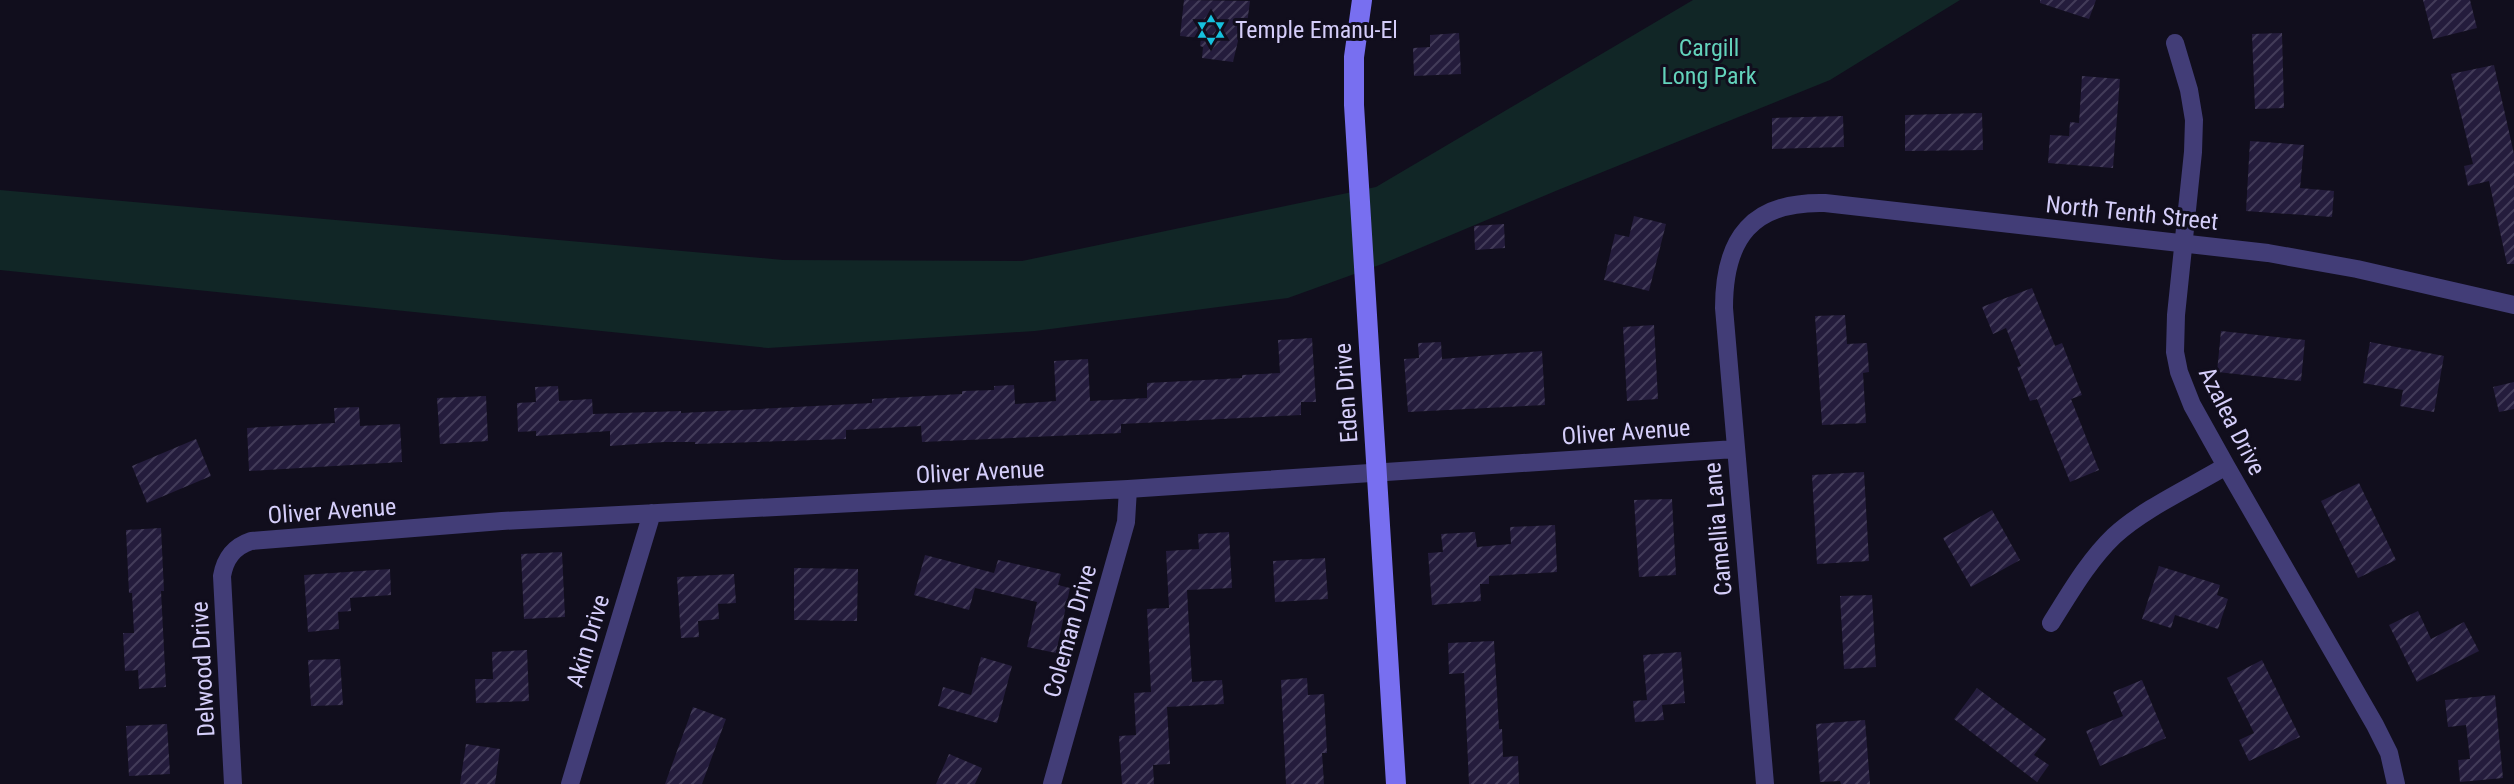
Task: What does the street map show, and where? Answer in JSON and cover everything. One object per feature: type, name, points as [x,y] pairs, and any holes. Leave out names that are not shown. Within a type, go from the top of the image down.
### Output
[{"type":"street","name":"Eden Drive","points":[[1362,0],[1354,57],[1354,105],[1396,784]]},
{"type":"street","name":"Azalea Drive","points":[[2175,43],[2194,120],[2176,315],[2177,362],[2192,405],[2375,725],[2389,753],[2396,784]]},
{"type":"street","name":"North Tenth Street","points":[[1747,227],[1772,210],[1798,204],[1825,203],[2268,253],[2343,266],[2514,305]]},
{"type":"street","name":"Camellia Lane","points":[[1747,227],[1731,253],[1724,292],[1765,784]]},
{"type":"street","name":"Oliver Avenue","points":[[231,554],[240,545],[251,541],[502,521],[1128,489],[1735,449]]},
{"type":"street","points":[[2051,623],[2085,570],[2112,537],[2133,521],[2226,466]]},
{"type":"street","name":"Coleman Drive","points":[[1052,784],[1126,522],[1128,489]]},
{"type":"street","name":"Akin Drive","points":[[570,784],[652,513]]},
{"type":"street","name":"Delwood Drive","points":[[231,554],[224,565],[222,581],[233,784]]},
{"type":"green space","name":"Cargill Long Park","points":[[1693,0],[1960,0],[1830,80],[1382,264],[1288,298],[1035,331],[768,348],[0,270],[0,190],[783,260],[1022,261],[1376,187]]},
{"type":"building","name":"Temple Emanu-El","points":[[1184,0],[1250,1],[1247,24],[1242,24],[1233,62],[1202,58],[1201,38],[1180,36]]},
{"type":"building","points":[[2040,0],[2096,0],[2089,19],[2040,3]]},
{"type":"building","points":[[2423,0],[2470,0],[2477,28],[2433,39]]},
{"type":"building","points":[[1459,33],[1461,74],[1414,76],[1413,48],[1430,47],[1430,35]]},
{"type":"building","points":[[2282,33],[2284,108],[2255,109],[2252,34]]},
{"type":"building","points":[[2494,65],[2514,154],[2514,264],[2507,264],[2489,181],[2468,186],[2464,166],[2473,164],[2451,74]]},
{"type":"building","points":[[2082,76],[2120,79],[2113,168],[2048,163],[2050,135],[2069,136],[2070,122],[2079,123]]},
{"type":"building","points":[[1982,113],[1983,150],[1905,151],[1905,115]]},
{"type":"building","points":[[1843,116],[1844,147],[1772,149],[1772,118]]},
{"type":"building","points":[[2250,141],[2304,145],[2300,188],[2334,191],[2332,217],[2246,211]]},
{"type":"building","points":[[1634,216],[1666,224],[1649,291],[1604,280],[1615,234],[1629,237]]},
{"type":"building","points":[[1504,224],[1505,248],[1475,250],[1474,226]]},
{"type":"building","points":[[2032,288],[2055,346],[2062,343],[2082,395],[2071,399],[2099,470],[2070,482],[2037,399],[2030,401],[2006,328],[1993,334],[1982,307]]},
{"type":"building","points":[[1845,315],[1847,344],[1867,343],[1869,372],[1863,373],[1866,423],[1822,425],[1815,316]]},
{"type":"building","points":[[1654,325],[1658,399],[1627,401],[1623,327]]},
{"type":"building","points":[[2221,331],[2305,340],[2301,381],[2217,372]]},
{"type":"building","points":[[1312,338],[1316,402],[1301,402],[1301,415],[1121,424],[1121,433],[922,442],[921,426],[846,430],[846,439],[610,446],[610,431],[536,436],[536,431],[518,432],[517,403],[536,402],[535,387],[558,386],[559,401],[592,399],[593,414],[681,413],[872,403],[872,399],[962,394],[962,391],[994,390],[994,386],[1014,385],[1015,404],[1056,401],[1054,361],[1088,359],[1090,401],[1147,398],[1147,383],[1280,373],[1278,340]]},
{"type":"building","points":[[1441,342],[1442,359],[1542,351],[1545,405],[1408,412],[1404,359],[1419,358],[1418,343]]},
{"type":"building","points":[[2370,342],[2444,356],[2434,412],[2400,406],[2403,390],[2363,383]]},
{"type":"building","points":[[2514,382],[2514,409],[2499,412],[2493,387]]},
{"type":"building","points":[[486,396],[488,441],[440,444],[437,398]]},
{"type":"building","points":[[359,407],[360,426],[400,424],[402,462],[249,471],[247,428],[335,423],[334,408]]},
{"type":"building","points":[[196,439],[211,476],[147,503],[132,466]]},
{"type":"building","points":[[1864,472],[1869,561],[1817,564],[1812,475]]},
{"type":"building","points":[[2359,483],[2396,560],[2358,578],[2321,501]]},
{"type":"building","points":[[1672,499],[1676,575],[1639,577],[1634,500]]},
{"type":"building","points":[[1992,510],[2020,560],[1971,587],[1943,538]]},
{"type":"building","points":[[1555,525],[1557,572],[1489,576],[1489,584],[1480,584],[1481,601],[1432,605],[1428,553],[1443,552],[1441,534],[1475,532],[1477,547],[1511,544],[1510,527]]},
{"type":"building","points":[[161,528],[166,687],[139,689],[138,670],[125,671],[123,633],[134,633],[126,530]]},
{"type":"building","points":[[1229,532],[1232,588],[1187,590],[1192,682],[1222,680],[1224,704],[1167,707],[1170,764],[1153,765],[1154,784],[1122,784],[1119,736],[1136,735],[1134,693],[1151,692],[1147,609],[1169,608],[1166,551],[1199,549],[1198,534]]},
{"type":"building","points":[[562,552],[565,617],[524,619],[521,554]]},
{"type":"building","points":[[925,555],[994,573],[998,560],[1061,574],[1058,585],[1070,588],[1056,653],[1027,647],[1037,602],[975,588],[969,610],[914,595]]},
{"type":"building","points":[[1325,558],[1328,599],[1275,602],[1273,561]]},
{"type":"building","points":[[2159,566],[2220,585],[2217,595],[2228,599],[2218,629],[2175,615],[2171,628],[2142,619]]},
{"type":"building","points":[[794,568],[858,569],[857,621],[794,620]]},
{"type":"building","points":[[390,569],[391,595],[350,598],[351,611],[338,612],[339,629],[308,632],[304,575]]},
{"type":"building","points":[[734,574],[736,603],[718,604],[719,619],[698,621],[699,637],[681,638],[677,577]]},
{"type":"building","points":[[1872,595],[1876,667],[1844,669],[1840,596]]},
{"type":"building","points":[[2418,611],[2431,639],[2464,622],[2479,651],[2417,682],[2389,625]]},
{"type":"building","points":[[1494,641],[1503,757],[1518,756],[1519,784],[1469,784],[1464,673],[1449,674],[1448,643]]},
{"type":"building","points":[[527,650],[529,701],[476,703],[475,679],[493,679],[492,652]]},
{"type":"building","points":[[1681,652],[1685,703],[1662,705],[1664,720],[1635,722],[1633,701],[1647,700],[1643,655]]},
{"type":"building","points":[[981,657],[1012,666],[997,723],[938,706],[943,687],[971,695]]},
{"type":"building","points":[[340,659],[343,705],[311,706],[308,660]]},
{"type":"building","points":[[2262,660],[2300,737],[2249,761],[2239,740],[2254,733],[2227,678]]},
{"type":"building","points":[[1307,678],[1308,695],[1324,694],[1327,753],[1322,753],[1324,784],[1286,784],[1281,680]]},
{"type":"building","points":[[2142,680],[2166,738],[2100,766],[2086,731],[2123,716],[2113,692]]},
{"type":"building","points":[[1977,688],[2046,739],[2034,755],[2049,765],[2037,782],[1954,719]]},
{"type":"building","points":[[2495,695],[2503,778],[2460,782],[2458,760],[2470,759],[2466,725],[2448,727],[2445,700]]},
{"type":"building","points":[[693,707],[726,719],[702,784],[665,784]]},
{"type":"building","points":[[1865,720],[1870,784],[1820,782],[1816,724]]},
{"type":"building","points":[[167,724],[170,774],[129,776],[126,726]]},
{"type":"building","points":[[466,744],[500,749],[495,784],[460,784]]},
{"type":"building","points":[[949,754],[982,768],[975,784],[936,784]]},
{"type":"place","name":"Temple Emanu-El","points":[[1211,30]]}]
